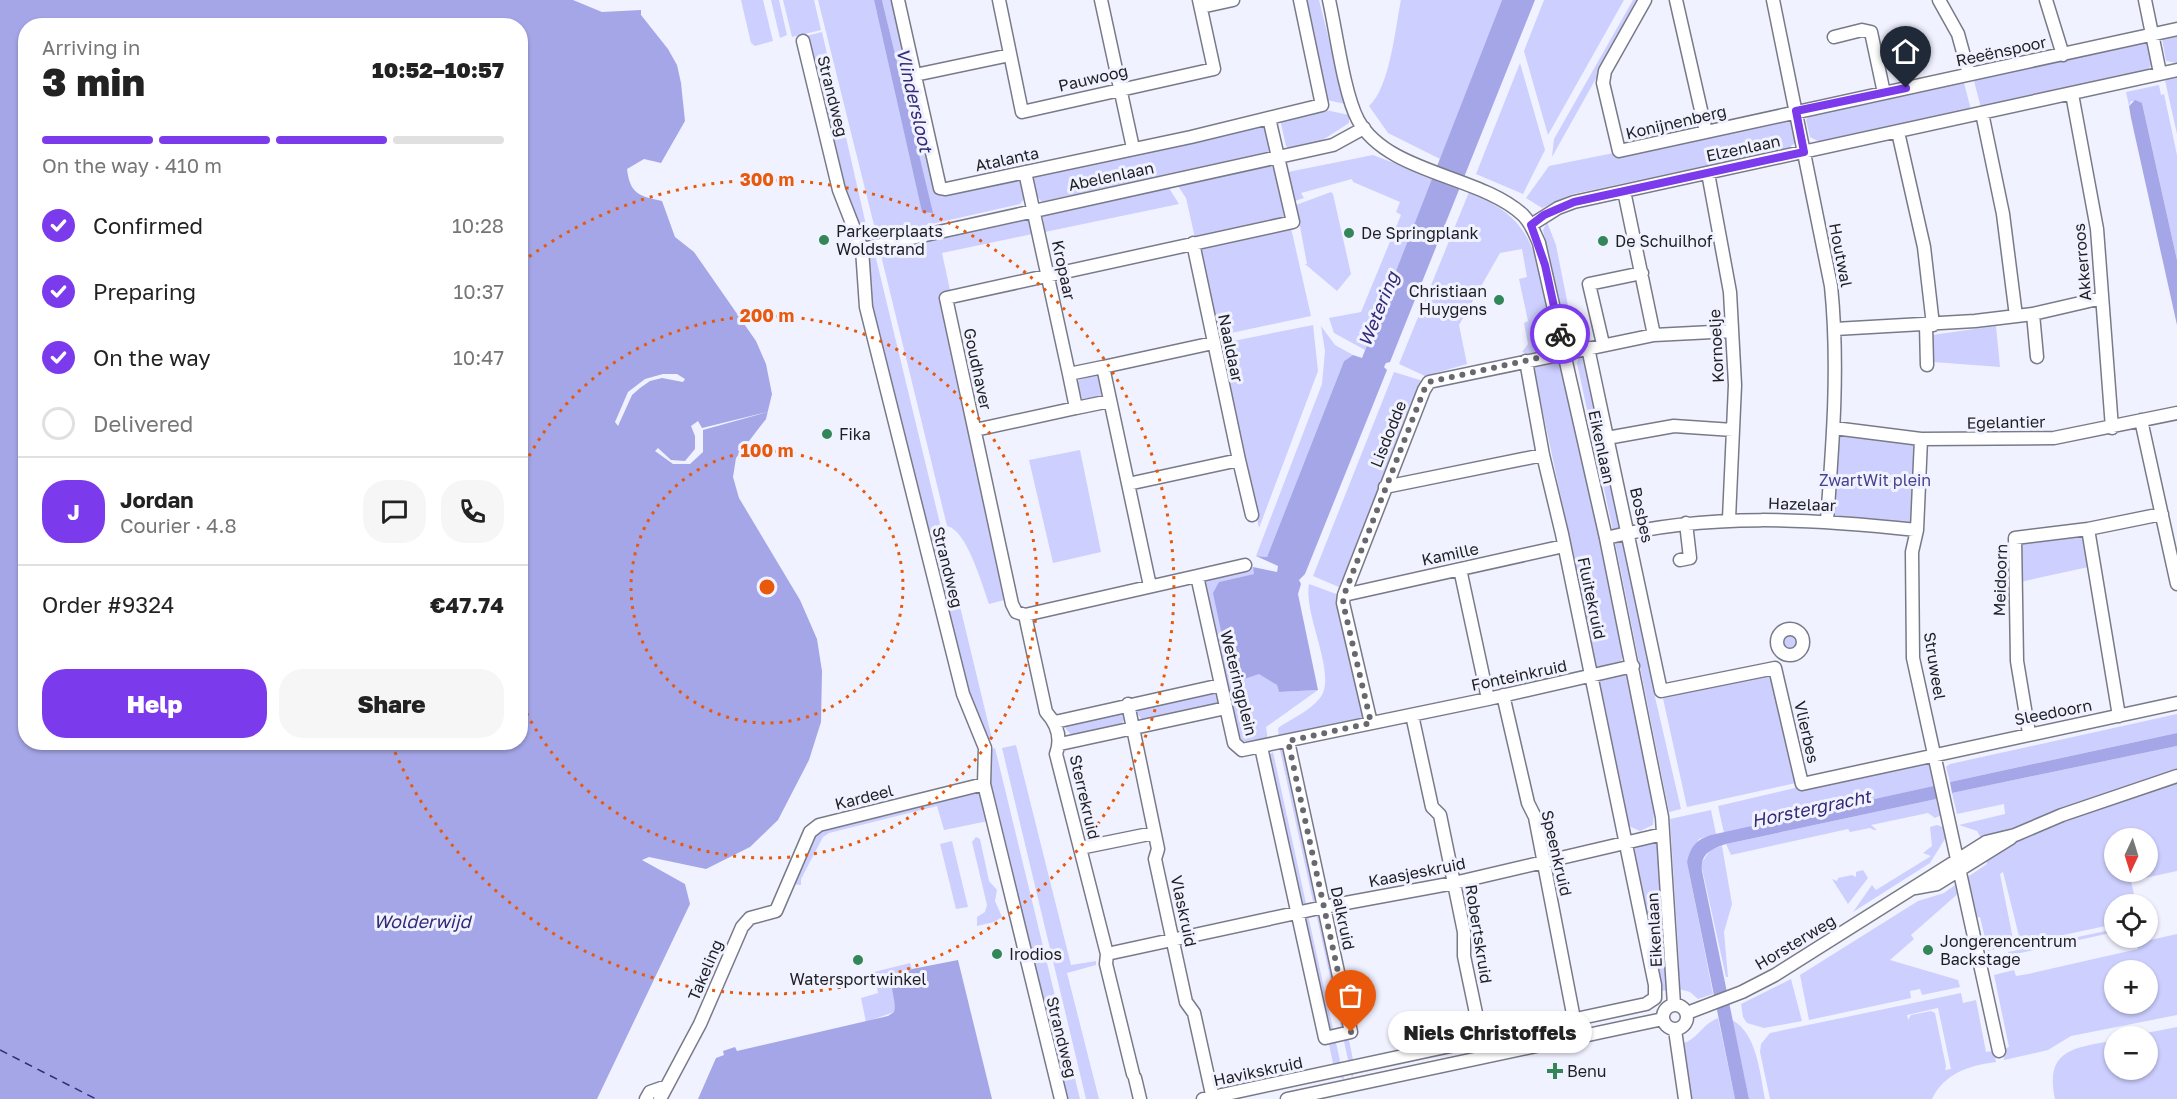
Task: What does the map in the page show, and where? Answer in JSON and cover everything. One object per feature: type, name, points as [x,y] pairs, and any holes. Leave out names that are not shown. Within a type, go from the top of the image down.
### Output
[{"type":"street","name":"Atalanta","points":[[898,0],[940,188],[946,189],[1322,105],[1300,0]]},
{"type":"street","name":"Pauwoog","points":[[999,0],[1022,112],[1214,69],[1200,4]]},
{"type":"street","points":[[1101,0],[1118,89],[1133,148]]},
{"type":"street","points":[[1200,4],[1233,0]]},
{"type":"street","name":"Eikenlaan","points":[[1329,0],[1357,119],[1373,140],[1419,165],[1473,187],[1508,205],[1531,225],[1545,265],[1606,538],[1662,817],[1674,1005]]},
{"type":"street","name":"Konijnenberg","points":[[1645,0],[1605,70],[1603,83],[1617,149],[1622,151],[1796,111]]},
{"type":"street","points":[[1676,0],[1706,132]]},
{"type":"street","name":"Houtwal","points":[[1773,0],[1831,286],[1835,329],[1834,429],[1827,520]]},
{"type":"street","points":[[1939,0],[1958,34],[1969,74]]},
{"type":"street","points":[[2046,0],[2063,55]]},
{"type":"street","points":[[2145,0],[2160,73]]},
{"type":"street","name":"Reeënspoor","points":[[1796,111],[2177,29]]},
{"type":"street","points":[[1834,37],[1862,30],[1871,33],[1884,93]]},
{"type":"street","name":"Strandweg","points":[[803,41],[839,190],[862,249],[866,307],[963,694],[985,748],[984,784],[1061,1099]]},
{"type":"street","points":[[915,75],[1010,55]]},
{"type":"street","name":"Elzenlaan","points":[[1531,225],[1558,208],[1624,191],[2177,70]]},
{"type":"street","name":"Akkerroos","points":[[2072,94],[2092,196],[2112,428]]},
{"type":"street","points":[[1982,113],[2003,214],[2016,316]]},
{"type":"street","points":[[1269,118],[1280,157]]},
{"type":"street","name":"Abelenlaan","points":[[862,249],[1034,209],[1333,146],[1364,128]]},
{"type":"street","points":[[1898,132],[1924,247],[1930,325],[1927,365]]},
{"type":"street","name":"Goudhaver","points":[[1025,615],[1016,612],[1012,604],[946,298],[1293,222],[1280,157]]},
{"type":"street","name":"Kropaar","points":[[1025,172],[1076,408]]},
{"type":"street","name":"Kornoelje","points":[[1708,173],[1724,253],[1732,331],[1735,385],[1730,519]]},
{"type":"street","points":[[1624,191],[1654,335]]},
{"type":"street","name":"Naaldaar","points":[[1193,243],[1252,514]]},
{"type":"street","points":[[1603,344],[1589,285],[1642,273]]},
{"type":"street","points":[[1835,329],[1930,325],[2016,316],[2102,298]]},
{"type":"street","points":[[2033,314],[2037,357]]},
{"type":"street","name":"Lisdodde","points":[[1344,595],[1385,487],[1429,382],[1654,335],[1732,331]]},
{"type":"street","points":[[1069,374],[1213,343]]},
{"type":"street","name":"Bosbes","points":[[1588,348],[1661,691],[1775,668]]},
{"type":"street","name":"Fluitekruid","points":[[1526,361],[1543,455],[1627,842]]},
{"type":"street","points":[[1103,367],[1150,586]]},
{"type":"street","points":[[975,430],[1110,401]]},
{"type":"street","name":"Egelantier","points":[[1834,429],[1921,439],[2054,438],[2177,413]]},
{"type":"street","points":[[2141,420],[2177,584]]},
{"type":"street","points":[[1607,438],[1674,426],[1733,430]]},
{"type":"street","name":"Struweel","points":[[1921,439],[1917,530],[1912,552],[1913,658],[1999,1051]]},
{"type":"street","points":[[1385,487],[1543,455]]},
{"type":"street","points":[[1128,484],[1239,460]]},
{"type":"street","name":"Meidoorn","points":[[2029,733],[2017,661],[2015,538],[2088,529],[2162,514]]},
{"type":"street","name":"Hazelaar","points":[[1606,538],[1686,523],[1730,519],[1827,520],[1917,530]]},
{"type":"street","points":[[1680,560],[1690,558],[1686,523]]},
{"type":"street","points":[[2088,529],[2119,716]]},
{"type":"street","name":"Kamille","points":[[1344,595],[1564,546]]},
{"type":"street","points":[[1025,615],[1245,564]]},
{"type":"street","points":[[1460,569],[1488,699]]},
{"type":"street","name":"Weteringplein","points":[[1197,576],[1234,743],[1242,750],[1412,715]]},
{"type":"street","points":[[1344,595],[1343,603],[1371,723]]},
{"type":"street","name":"Sterrekruid","points":[[1025,615],[1046,712],[1055,722],[1060,744],[1056,754],[1107,954],[1106,964],[1140,1099]]},
{"type":"street","points":[[1775,668],[1783,654]]},
{"type":"street","name":"Fonteinkruid","points":[[1412,715],[1633,666]]},
{"type":"street","name":"Vlierbes","points":[[1775,668],[1802,784],[1935,754]]},
{"type":"street","points":[[1055,722],[1221,685]]},
{"type":"street","name":"Speenkruid","points":[[1503,695],[1509,729],[1528,803],[1535,817],[1574,1019]]},
{"type":"street","name":"Vlaskruid","points":[[1128,704],[1158,849],[1155,859],[1186,1002],[1194,1013],[1210,1098]]},
{"type":"street","name":"Sleedoorn","points":[[1935,754],[2177,704]]},
{"type":"street","points":[[1060,744],[1226,708]]},
{"type":"street","name":"Robertskruid","points":[[1412,715],[1432,807],[1440,815],[1464,932],[1464,956],[1485,1056]]},
{"type":"street","name":"Dalkruid","points":[[1262,747],[1325,1038],[1338,1036],[1351,1032],[1288,741]]},
{"type":"street","name":"Horsterweg","points":[[1916,888],[1937,884],[2015,835],[2061,815],[2177,776]]},
{"type":"street","name":"Kardeel","points":[[788,884],[810,832],[819,825],[984,784]]},
{"type":"street","points":[[1080,848],[1155,833]]},
{"type":"street","name":"Kaasjeskruid","points":[[1107,954],[1324,907],[1454,883],[1544,860],[1663,834]]},
{"type":"street","name":"Horsterweg","points":[[1686,1013],[1742,992],[1916,888],[1957,858],[1986,842],[2015,835]]},
{"type":"street","name":"Havikskruid","points":[[1210,1098],[1650,1003],[1656,991],[1627,842]]},
{"type":"street","name":"Takeling","points":[[660,1099],[700,1024],[742,927],[750,918],[776,911],[788,884]]},
{"type":"street","points":[[1674,1005],[1684,1008],[1686,1013],[1685,1024],[1675,1030],[1666,1026],[1663,1019],[1665,1009],[1674,1005]]},
{"type":"street","points":[[1287,1099],[1663,1019]]},
{"type":"street","points":[[1675,1030],[1685,1099]]},
{"type":"street","points":[[646,1099],[650,1092],[667,1086]]},
{"type":"green space","points":[[741,0],[763,0],[773,41],[755,46],[751,43]]},
{"type":"green space","points":[[771,0],[779,0],[787,35],[780,38]]},
{"type":"green space","points":[[783,0],[814,0],[821,30],[792,37]]},
{"type":"green space","points":[[818,0],[874,0],[922,211],[932,213],[882,0],[894,0],[938,191],[1020,179],[1024,199],[1020,204],[883,235],[876,233]]},
{"type":"green space","points":[[1305,0],[1319,0],[1345,104],[1327,100]]},
{"type":"green space","points":[[1401,0],[1502,0],[1440,159],[1388,133],[1369,106],[1382,86],[1387,72]]},
{"type":"green space","points":[[1544,0],[1624,0],[1548,135],[1524,51]]},
{"type":"green space","points":[[1633,0],[1640,0],[1552,157],[1554,139]]},
{"type":"green space","points":[[822,32],[869,238],[863,237],[842,187],[806,36]]},
{"type":"green space","points":[[2177,33],[2177,63],[2166,61],[2162,39]]},
{"type":"green space","points":[[2149,41],[2155,60],[2147,71],[1981,108],[1973,77]]},
{"type":"green space","points":[[1520,63],[1545,150],[1523,194],[1476,174]]},
{"type":"green space","points":[[2177,73],[2177,134],[2164,76]]},
{"type":"green space","points":[[1963,79],[1971,110],[1820,142],[1810,137],[1806,120],[1811,113]]},
{"type":"green space","points":[[2159,85],[2161,95],[2164,94],[2177,155],[2177,260],[2142,103],[2131,101],[2129,106],[2126,92]]},
{"type":"green space","points":[[1321,109],[1349,115],[1349,123],[1321,141],[1289,148],[1286,146],[1280,119]]},
{"type":"green space","points":[[1787,118],[1792,123],[1798,140],[1789,148],[1573,194],[1542,208],[1526,198],[1549,166]]},
{"type":"green space","points":[[1254,123],[1266,126],[1272,149],[1268,153],[1045,201],[1041,201],[1036,195],[1033,175]]},
{"type":"green space","points":[[1373,155],[1433,178],[1365,350],[1334,333],[1329,318],[1361,312],[1401,215],[1396,212],[1400,202],[1353,182],[1352,179],[1301,193],[1304,198],[1295,201],[1288,172]]},
{"type":"green space","points":[[1271,163],[1274,165],[1284,217],[1195,238],[1186,198],[1176,183]]},
{"type":"green space","points":[[1167,185],[1179,204],[1045,232],[1043,217],[1047,212]]},
{"type":"green space","points":[[1331,192],[1351,274],[1337,291],[1305,264],[1307,264],[1296,205]]},
{"type":"green space","points":[[1469,192],[1501,209],[1522,229],[1540,271],[1553,341],[1545,352],[1528,354],[1522,352],[1528,344],[1524,323],[1528,321],[1519,279],[1527,277],[1522,249],[1500,253],[1459,325],[1467,364],[1425,376],[1399,364]]},
{"type":"green space","points":[[1028,218],[1032,234],[942,253],[950,290],[941,292],[1008,599],[989,604],[967,547],[961,537],[947,526],[879,247]]},
{"type":"green space","points":[[1547,222],[1556,245],[1575,341],[1567,335],[1543,230]]},
{"type":"green space","points":[[1291,228],[1311,316],[1217,336],[1199,250]]},
{"type":"green space","points":[[874,250],[992,739],[988,741],[964,688],[870,307],[866,253]]},
{"type":"green space","points":[[1313,325],[1318,371],[1259,528],[1218,344]]},
{"type":"green space","points":[[1321,326],[1335,345],[1353,355],[1344,361],[1267,557],[1256,556],[1322,384],[1325,351]]},
{"type":"green space","points":[[1996,326],[2000,367],[1933,362],[1932,335]]},
{"type":"green space","points":[[1585,355],[1624,528],[1613,531],[1577,363],[1579,357]]},
{"type":"green space","points":[[1554,359],[1561,364],[1591,494],[1623,655],[1621,661],[1597,668],[1533,365]]},
{"type":"green space","points":[[1394,372],[1423,381],[1341,588],[1313,576]]},
{"type":"green space","points":[[1098,374],[1103,396],[1082,399],[1077,384],[1079,380]]},
{"type":"green space","name":"ZwartWit plein","points":[[1834,428],[1921,439],[1917,530],[1827,520]]},
{"type":"green space","points":[[1080,450],[1101,552],[1053,563],[1029,460]]},
{"type":"green space","points":[[2082,536],[2087,538],[2093,566],[2020,582],[2020,544]]},
{"type":"green space","points":[[1627,539],[1661,686],[1655,697],[1681,809],[1669,812],[1615,542]]},
{"type":"green space","points":[[1253,567],[1255,574],[1219,582],[1259,673],[1277,685],[1279,692],[1318,690],[1266,727],[1268,740],[1251,743],[1243,741],[1238,734],[1203,579]]},
{"type":"green space","points":[[1309,584],[1339,595],[1365,720],[1279,738],[1278,728],[1311,706],[1320,698],[1324,688],[1323,660],[1308,597]]},
{"type":"green space","points":[[1788,634],[1794,634],[1798,641],[1794,648],[1788,648],[1784,644],[1784,638]]},
{"type":"green space","points":[[1621,673],[1629,678],[1637,705],[1654,812],[1653,825],[1640,831],[1629,826],[1598,685],[1601,678]]},
{"type":"green space","points":[[1763,673],[1771,675],[1796,783],[1687,807],[1662,694]]},
{"type":"green space","points":[[1216,690],[1219,702],[1217,704],[1142,720],[1137,713],[1138,709]]},
{"type":"green space","points":[[1122,712],[1125,719],[1119,726],[1072,736],[1066,729],[1066,724]]},
{"type":"green space","points":[[2177,714],[2177,733],[1950,782],[1946,767],[1950,764]]},
{"type":"green space","points":[[1016,745],[1071,965],[1096,961],[1096,965],[1067,973],[1099,1099],[1086,1099],[1002,748]]},
{"type":"green space","points":[[2177,746],[2177,771],[2068,806],[1982,840],[1977,831],[1959,825],[2005,814],[2004,804],[1957,814],[1952,793]]},
{"type":"green space","points":[[995,748],[1080,1099],[1066,1099],[987,777],[989,750]]},
{"type":"green space","points":[[1280,750],[1284,750],[1317,897],[1314,906]]},
{"type":"green space","points":[[1273,752],[1307,908],[1301,906],[1269,755]]},
{"type":"green space","points":[[1927,764],[1932,766],[1938,785],[1724,833],[1718,806],[1799,787],[1800,791]]},
{"type":"green space","points":[[2177,783],[2177,871],[2158,875],[2158,828],[2104,828],[2104,882],[2131,882],[2134,894],[2104,894],[2104,926],[2021,944],[2003,872],[2000,874],[2014,944],[1988,951],[1980,917],[1974,918],[1966,878],[1987,864],[1985,858],[2008,845],[2102,805]]},
{"type":"green space","points":[[978,790],[988,821],[944,830],[937,806],[829,833],[823,837],[801,879],[801,885],[791,884],[806,842],[821,827]]},
{"type":"green space","points":[[1941,798],[1942,815],[1935,818],[1928,813],[1871,825],[1877,830],[1870,828],[1850,832],[1848,829],[1731,855],[1726,844]]},
{"type":"green space","points":[[1711,810],[1716,834],[1699,839],[1687,861],[1713,994],[1698,999],[1690,992],[1679,989],[1670,819]]},
{"type":"green space","points":[[1937,825],[1943,827],[1948,834],[1930,863],[1853,912],[1872,885],[1876,890],[1931,856],[1923,853],[1932,846],[1930,827]]},
{"type":"green space","points":[[976,837],[980,839],[989,881],[997,890],[995,901],[1002,917],[994,922],[977,926],[977,917],[985,912],[987,905],[972,842]]},
{"type":"green space","points":[[1653,840],[1658,844],[1670,990],[1659,991],[1634,855],[1636,844]]},
{"type":"green space","points":[[952,841],[968,907],[956,909],[940,844]]},
{"type":"green space","points":[[1722,846],[1732,904],[1724,932],[1728,977],[1726,977],[1701,864],[1710,850]]},
{"type":"green space","points":[[1863,870],[1868,878],[1848,904],[1832,879],[1837,881],[1838,878],[1852,875],[1856,877],[1856,872]]},
{"type":"green space","points":[[1955,885],[1961,891],[1911,935],[1914,939],[1890,960],[1958,980],[1960,987],[1922,995],[1920,989],[1910,991],[1911,998],[1809,1020],[1800,975],[1918,901],[1944,893]]},
{"type":"green space","points":[[1316,913],[1324,920],[1355,1069],[1352,1078]]},
{"type":"green space","points":[[1308,915],[1344,1079],[1335,1072],[1302,921]]},
{"type":"green space","points":[[2104,931],[2104,934],[2011,955],[2010,961],[2008,952]]},
{"type":"green space","points":[[2177,934],[2177,1015],[2121,1026],[2104,1026],[2104,1029],[2071,1036],[2048,1050],[2004,1060],[2003,1049],[2009,1047],[1994,975],[2014,970],[2016,976],[2028,974],[2138,949],[2158,948],[2158,938]]},
{"type":"green space","points":[[910,963],[912,969],[895,978],[894,1012],[866,1022],[861,998],[878,993],[874,972]]},
{"type":"green space","points":[[1791,979],[1802,1021],[1764,1028],[1747,1023],[1743,1017],[1741,1004]]},
{"type":"green space","points":[[1961,993],[1963,1003],[1976,1000],[1986,1052],[1994,1051],[1996,1062],[1958,1072],[1943,1083],[1932,1099],[1770,1099],[1760,1052],[1761,1044],[1770,1033]],"holes":[[[1938,1008],[1951,1069],[1945,1070],[1935,1013],[1931,1011],[1911,1015],[1908,1020],[1907,1015]]]},
{"type":"green space","points":[[1718,1018],[1735,1099],[1690,1099],[1682,1044],[1692,1039]]},
{"type":"green space","points":[[1732,1020],[1747,1034],[1752,1044],[1765,1099],[1749,1099]]},
{"type":"green space","points":[[2177,1027],[2177,1099],[2055,1099],[2054,1069],[2059,1060],[2066,1053],[2076,1049],[2104,1042],[2104,1080],[2158,1080],[2158,1031]]},
{"type":"water","name":"Wolderwijd","points":[[0,0],[573,0],[602,12],[641,10],[641,15],[668,49],[677,65],[685,121],[661,163],[644,159],[627,169],[628,177],[633,189],[637,192],[662,201],[675,237],[694,252],[756,341],[766,364],[772,394],[766,419],[736,458],[733,477],[739,498],[800,600],[817,639],[822,671],[821,722],[809,760],[778,820],[750,847],[706,869],[649,857],[642,860],[685,884],[690,904],[597,1099],[0,1099]]},
{"type":"water","points":[[874,0],[882,0],[933,213],[922,212]]},
{"type":"water","points":[[1502,0],[1535,0],[1390,362],[1384,367],[1387,370],[1305,574],[1299,580],[1301,584],[1298,594],[1318,690],[1279,692],[1277,685],[1259,674],[1232,683],[1213,593],[1219,582],[1254,574],[1253,567],[1277,572],[1278,566],[1256,556],[1267,557],[1344,361],[1353,355],[1362,358]]},
{"type":"water","points":[[2135,100],[2142,103],[2177,260],[2177,325],[2131,118],[2129,106]]},
{"type":"water","points":[[2177,733],[2177,746],[1952,793],[1950,782]]},
{"type":"water","points":[[1938,785],[1941,798],[1726,844],[1705,856],[1702,871],[1749,1099],[1735,1099],[1687,862],[1692,848],[1701,839],[1711,835]]},
{"type":"water","points":[[958,960],[992,1099],[698,1099],[716,1058],[724,1055],[723,1051],[735,1047],[737,1051],[888,1016],[894,1012],[892,981],[894,978],[912,969]]},
{"type":"pier","points":[[663,374],[677,374],[685,379],[683,382],[662,378],[650,381],[640,388],[632,395],[618,426],[615,422],[628,392],[645,379]]},
{"type":"pier","points":[[771,411],[703,430],[703,452],[690,464],[673,464],[655,451],[658,448],[671,460],[685,461],[695,449],[695,436],[691,426],[698,421],[702,428]]},
{"type":"ferry route","points":[[0,1050],[96,1099]]},
{"type":"way so far","points":[[1351,1032],[1288,741],[1371,723],[1343,603],[1344,595],[1385,487],[1429,382],[1565,352],[1560,334]]},
{"type":"place","name":"De Springplank","points":[[1349,233]]},
{"type":"place","name":"Parkeerplaats Woldstrand","points":[[824,240]]},
{"type":"place","name":"De Schuilhof","points":[[1603,241]]},
{"type":"place","name":"Christiaan Huygens","points":[[1499,300]]},
{"type":"place","name":"Fika","points":[[827,434]]},
{"type":"place","name":"Jongerencentrum Backstage","points":[[1928,950]]},
{"type":"place","name":"Irodios","points":[[997,954]]},
{"type":"place","name":"Watersportwinkel","points":[[858,960]]},
{"type":"place","name":"Niels Christoffels","points":[[1351,1032]]},
{"type":"place","name":"Benu","points":[[1555,1071]]},
{"type":"route","points":[[1560,334],[1545,265],[1531,225],[1544,215],[1574,202],[1804,152],[1796,111],[1906,88]]},
{"type":"water label","name":"Vlindersloot","points":[[915,100]]},
{"type":"water label","name":"Wetering","points":[[1378,309]]},
{"type":"water label","name":"Horstergracht","points":[[1811,808]]}]
